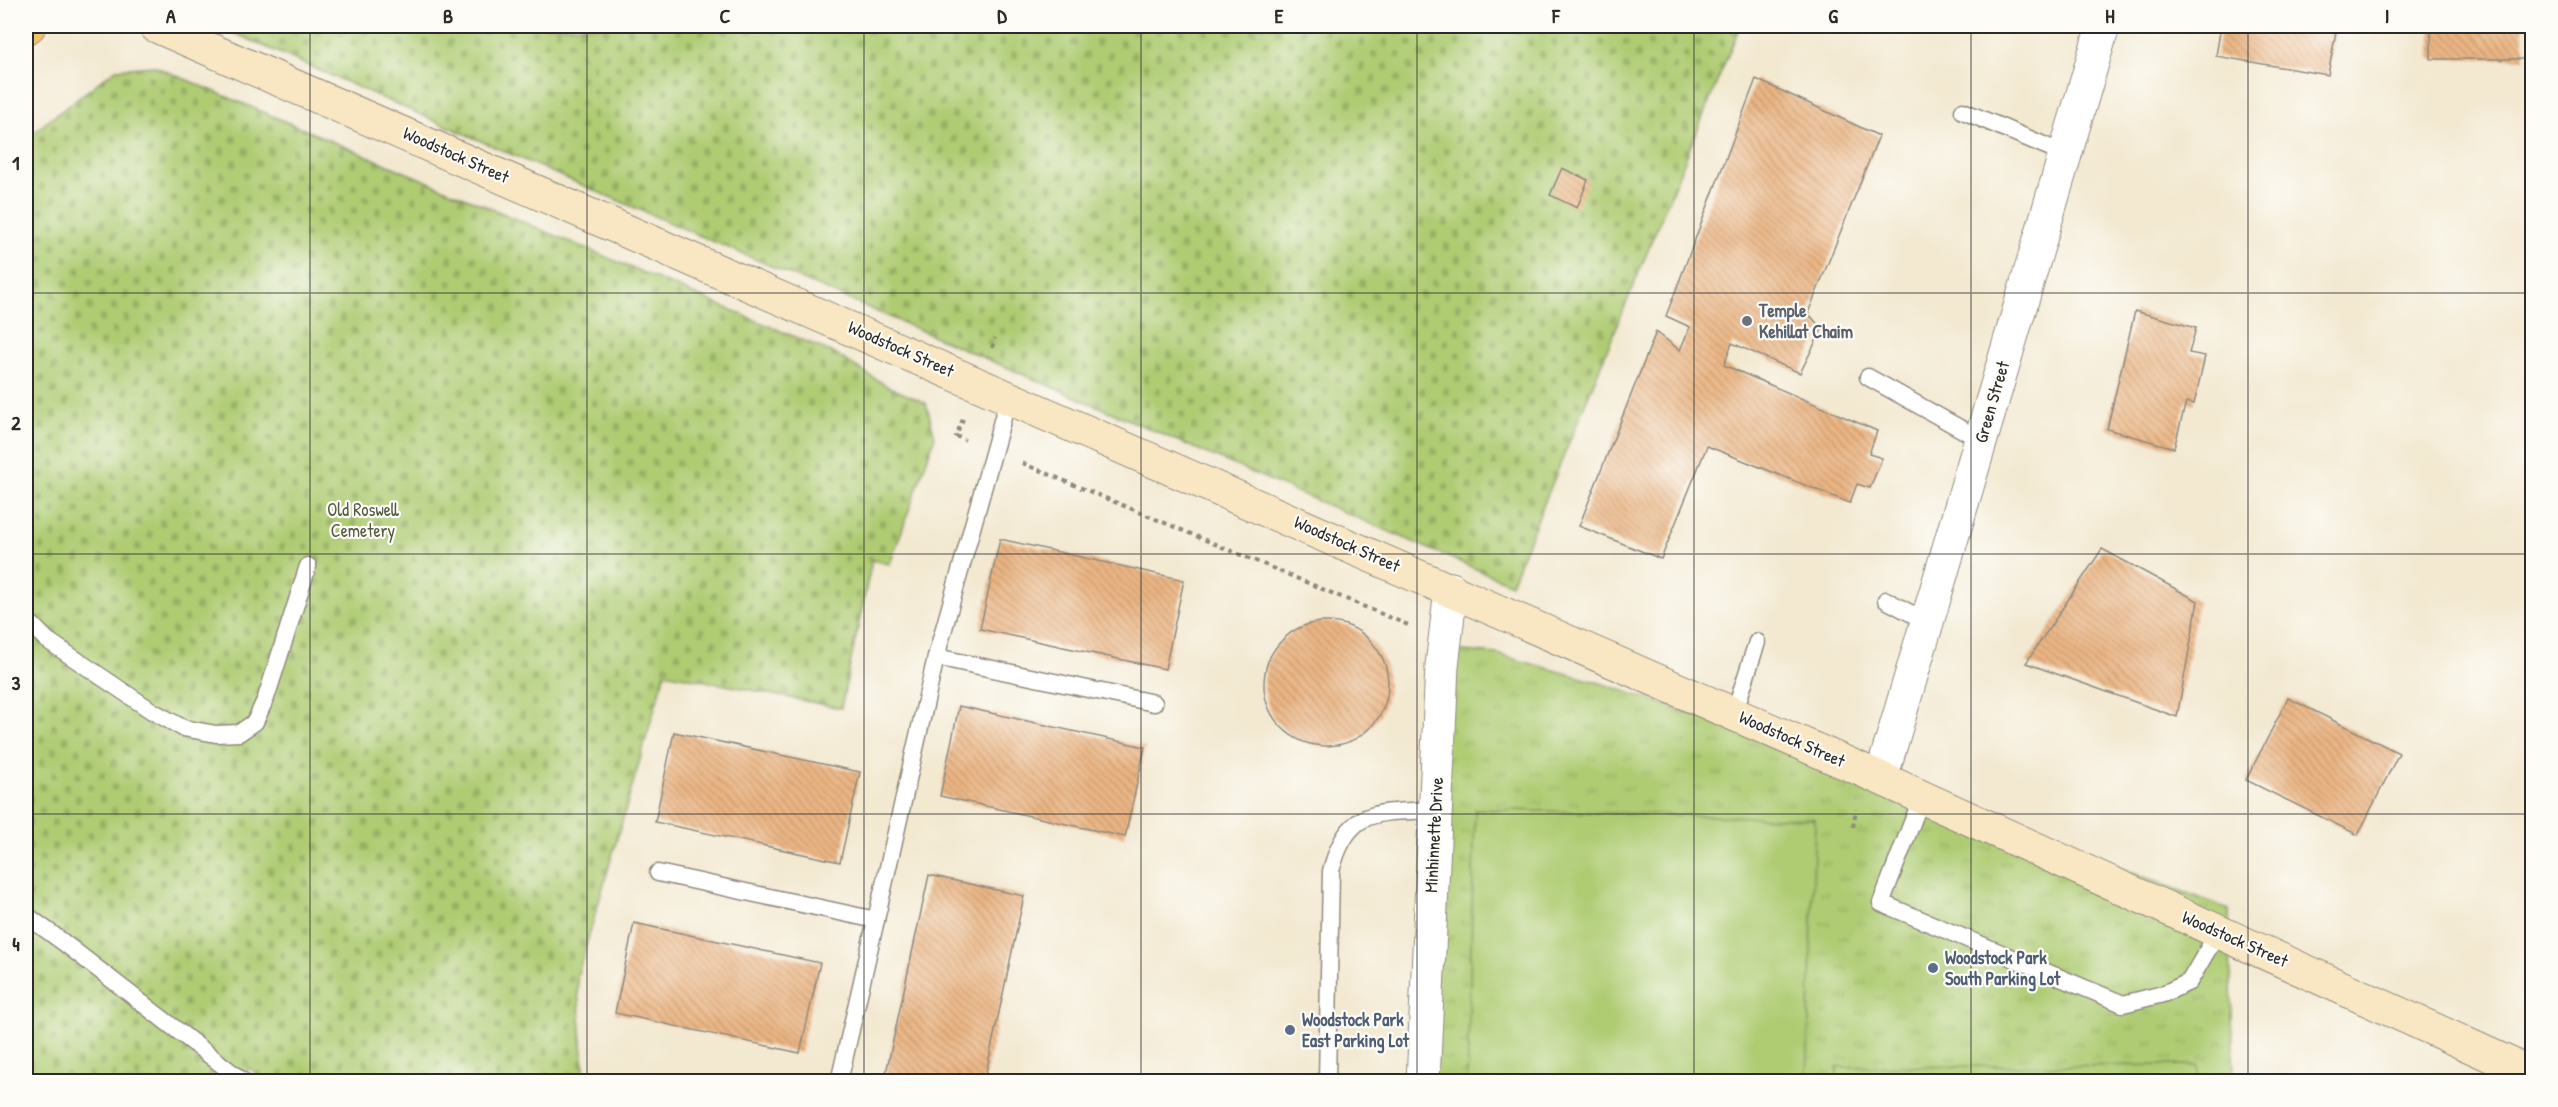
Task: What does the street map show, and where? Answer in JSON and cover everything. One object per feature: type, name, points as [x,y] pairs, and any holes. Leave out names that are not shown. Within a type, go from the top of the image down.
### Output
[{"type":"street","name":"Woodstock Street","points":[[156,26],[1881,778],[2532,1074]]},
{"type":"street","name":"Green Street","points":[[1881,778],[2103,26]]},
{"type":"street","name":"Minhinnette Drive","points":[[1423,1082],[1442,666],[1451,589]]},
{"type":"lane","points":[[1963,111],[2065,154]]},
{"type":"lane","points":[[1868,377],[1981,440]]},
{"type":"lane","points":[[839,1082],[936,657],[1009,396]]},
{"type":"lane","points":[[26,619],[47,640],[152,711],[183,728],[216,734],[239,733],[255,722],[266,698],[308,566]]},
{"type":"lane","points":[[1886,600],[1927,622]]},
{"type":"lane","points":[[1734,714],[1757,642]]},
{"type":"lane","points":[[936,657],[1154,703]]},
{"type":"lane","points":[[1923,797],[1881,903],[2122,1004],[2163,994],[2189,982],[2218,932]]},
{"type":"lane","points":[[1327,1082],[1331,871],[1336,849],[1345,832],[1361,819],[1377,813],[1435,810]]},
{"type":"lane","points":[[658,873],[876,920]]},
{"type":"lane","points":[[26,915],[244,1082]]},
{"type":"path","points":[[996,338],[956,436],[994,450],[1408,626]]},
{"type":"green space","points":[[218,26],[1740,26],[1511,584],[554,173]]},
{"type":"green space","name":"Old Roswell Cemetery","points":[[154,66],[833,353],[887,386],[926,403],[935,437],[890,564],[872,560],[841,708],[665,673],[577,977],[585,1081],[269,1082],[249,1068],[238,1081],[26,1082],[26,138],[116,69]]},
{"type":"green space","points":[[1439,649],[1497,654],[1600,683],[1862,770],[2229,909],[2234,1081],[1434,1082]]},
{"type":"green space","points":[[1475,809],[1815,819],[1807,1081],[1467,1081]]},
{"type":"green space","points":[[2198,1065],[2198,1082],[1837,1081],[1837,1067]]},
{"type":"building","points":[[2221,26],[2337,26],[2328,75],[2216,56]]},
{"type":"building","points":[[2431,26],[2524,26],[2524,59],[2431,59]]},
{"type":"building","name":"Temple Kehillat Chaim","points":[[1756,79],[1879,136],[1808,313],[1822,329],[1800,373],[1732,343],[1724,365],[1877,431],[1869,454],[1882,458],[1870,488],[1857,484],[1850,503],[1707,446],[1661,559],[1579,526],[1656,332],[1680,350],[1690,327],[1666,316]]},
{"type":"building","points":[[1562,168],[1588,180],[1577,208],[1550,195]]},
{"type":"building","points":[[2135,311],[2196,328],[2189,353],[2205,356],[2194,404],[2186,402],[2174,448],[2107,429]]},
{"type":"building","points":[[1000,539],[1184,580],[1165,669],[980,629]]},
{"type":"building","points":[[2102,549],[2198,601],[2177,717],[2026,663]]},
{"type":"building","points":[[1326,622],[1350,626],[1370,640],[1384,660],[1388,684],[1384,708],[1370,728],[1350,742],[1326,746],[1302,742],[1282,728],[1268,708],[1264,684],[1268,660],[1282,640],[1302,626]]},
{"type":"building","points":[[2288,698],[2399,753],[2358,835],[2246,780]]},
{"type":"building","points":[[959,706],[1145,747],[1125,837],[940,796]]},
{"type":"building","points":[[674,732],[860,772],[840,862],[655,822]]},
{"type":"building","points":[[929,875],[1024,896],[984,1082],[884,1082]]},
{"type":"building","points":[[634,923],[820,963],[800,1053],[615,1013]]},
{"type":"place","name":"Temple Kehillat Chaim","points":[[1747,321]]},
{"type":"place","name":"Woodstock Park South Parking Lot","points":[[1933,968]]},
{"type":"place","name":"Woodstock Park East Parking Lot","points":[[1290,1030]]}]
